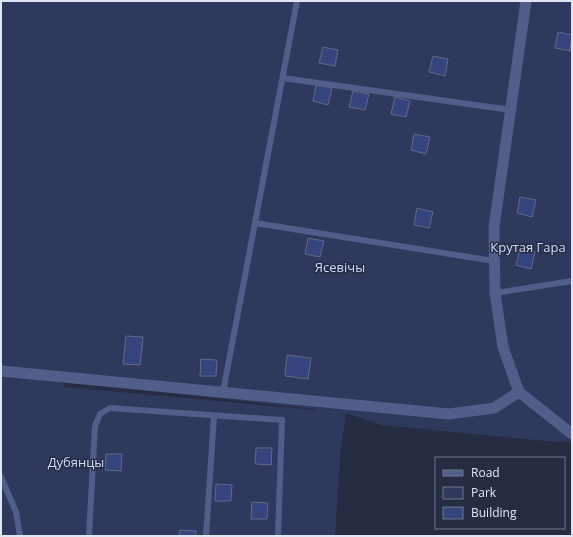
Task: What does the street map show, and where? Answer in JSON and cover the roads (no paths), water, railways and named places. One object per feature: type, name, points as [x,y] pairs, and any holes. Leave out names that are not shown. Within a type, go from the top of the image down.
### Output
[{"type":"street","points":[[526,1],[494,227],[495,293],[503,347],[519,392],[572,434]]},
{"type":"street","points":[[1,371],[449,414],[494,408],[519,392]]},
{"type":"lane","points":[[223,392],[297,1]]},
{"type":"lane","points":[[283,78],[510,110]]},
{"type":"lane","points":[[255,223],[494,262]]},
{"type":"lane","points":[[495,293],[572,281]]},
{"type":"lane","points":[[89,536],[95,426],[100,414],[110,408],[282,420],[278,536]]},
{"type":"lane","points":[[206,536],[214,416]]},
{"type":"lane","points":[[1,477],[16,512],[20,536]]},
{"type":"park label","name":"Крутая Гара","points":[[528,247]]},
{"type":"park label","name":"Ясевічы","points":[[340,267]]},
{"type":"park label","name":"Дубянцы","points":[[76,462]]}]
